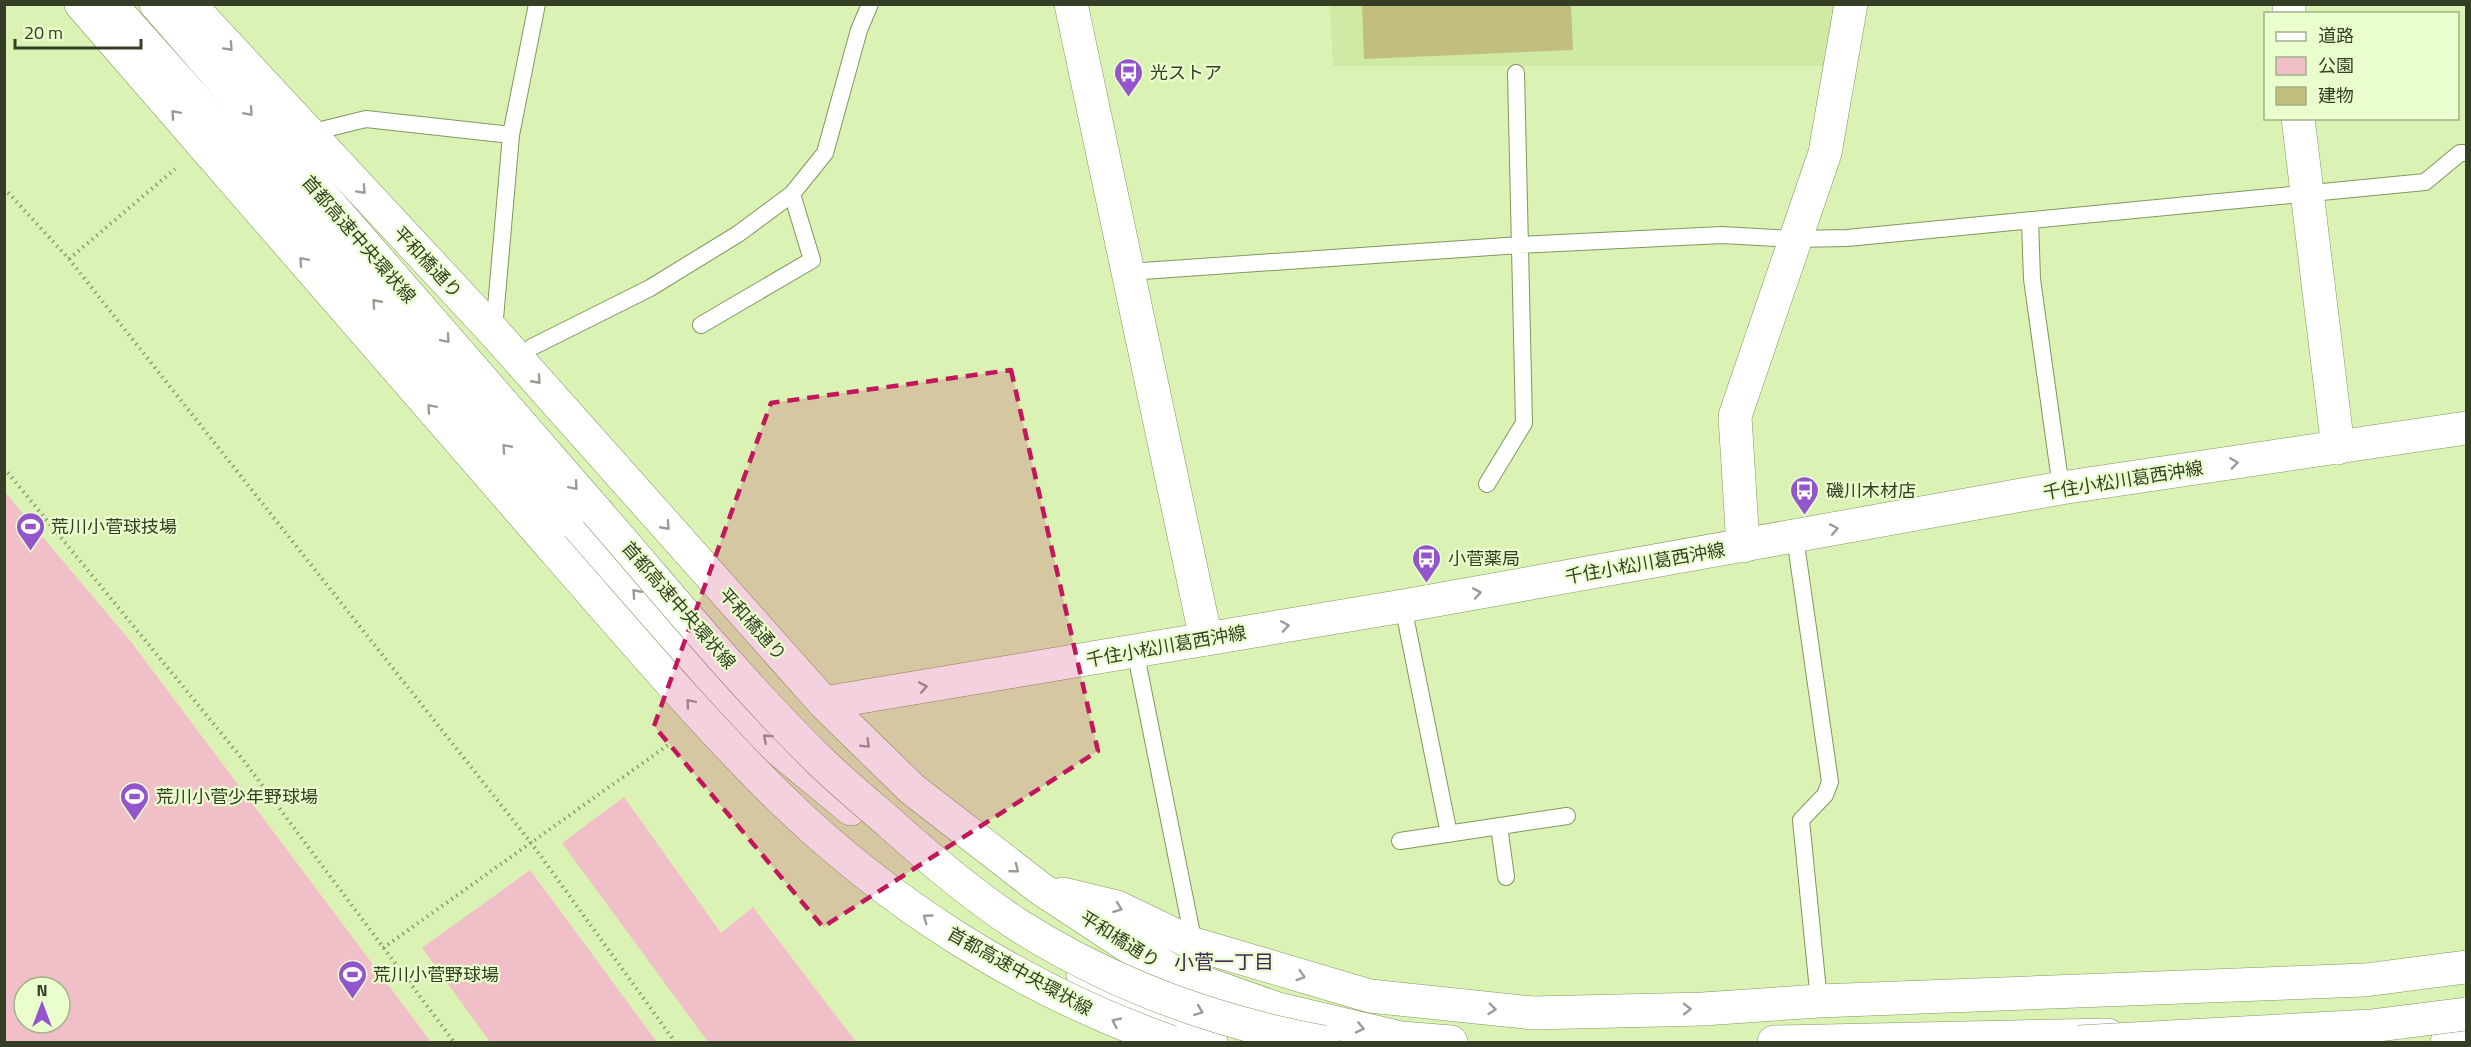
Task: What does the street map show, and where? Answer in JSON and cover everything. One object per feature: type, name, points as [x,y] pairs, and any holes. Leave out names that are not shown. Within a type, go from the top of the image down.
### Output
[{"type":"main road","name":"首都高速中央環状線","points":[[81,4],[706,722],[780,797],[872,877],[937,926],[1050,992],[1126,1026],[1160,1035]]},
{"type":"main road","points":[[110,4],[765,738],[952,893],[1160,1035],[1211,1042]]},
{"type":"main road","name":"首都高速中央環状線","points":[[156,4],[681,609],[751,688],[830,771],[963,886],[1018,925],[1075,957],[1139,988],[1218,1018],[1323,1042]]},
{"type":"main road","name":"平和橋通り","points":[[189,4],[494,332],[824,703],[912,789],[1041,889],[1134,950],[1176,973],[1278,1009],[1401,1038],[1451,1042]]},
{"type":"main road","points":[[1071,4],[1206,639]]},
{"type":"main road","points":[[1743,546],[1735,416],[1793,239],[1825,153],[1851,4]]},
{"type":"main road","points":[[2298,120],[2338,448]]},
{"type":"main road","name":"千住小松川葛西沖線","points":[[824,703],[1403,606],[2061,488],[2466,428]]},
{"type":"main road","points":[[1041,889],[1117,907],[1194,944],[1370,996],[1533,1013],[1703,1009],[1819,1001],[2365,980],[2466,967]]},
{"type":"main road","points":[[1160,1035],[1176,973]]},
{"type":"main road","points":[[2078,1042],[2371,1026],[2466,1014]]},
{"type":"main road","points":[[1774,1042],[2466,1026]]},
{"type":"main road","points":[[2447,1042],[2466,1039]]},
{"type":"lane","points":[[494,332],[511,135],[537,4]]},
{"type":"lane","points":[[532,347],[650,288],[738,234],[792,194],[825,153],[859,30],[870,4]]},
{"type":"lane","points":[[1486,484],[1524,423],[1516,73]]},
{"type":"lane","points":[[309,133],[366,119],[511,135]]},
{"type":"lane","points":[[1128,273],[1520,245],[1722,235],[1793,239],[1847,238],[2425,182],[2460,153],[2466,153]]},
{"type":"lane","points":[[701,325],[812,260],[792,194]]},
{"type":"lane","points":[[2030,221],[2032,279],[2061,488]]},
{"type":"lane","points":[[1795,537],[1830,782],[1825,795],[1802,820],[1819,1001]]},
{"type":"lane","points":[[1403,606],[1449,834]]},
{"type":"lane","points":[[1135,651],[1194,944]]},
{"type":"lane","points":[[1400,841],[1567,816]]},
{"type":"lane","points":[[1499,826],[1506,877]]},
{"type":"path","points":[[69,259],[177,167]]},
{"type":"path","points":[[4,188],[69,259],[532,844],[675,1042]]},
{"type":"path","points":[[4,468],[244,761],[454,1042]]},
{"type":"path","points":[[383,948],[671,743]]},
{"type":"highlighted area","points":[[1011,370],[1098,751],[823,927],[654,726],[771,403]]},
{"type":"shaded area","points":[[1330,5],[1835,5],[1828,66],[1333,66]]},
{"type":"green space","name":"荒川小菅少年野球場","points":[[4,491],[132,643],[431,1042],[5,1042]]},
{"type":"green space","points":[[624,797],[721,933],[753,907],[856,1042],[708,1042],[562,843]]},
{"type":"green space","points":[[530,870],[657,1042],[490,1042],[422,948]]},
{"type":"building","points":[[1362,4],[1571,4],[1573,50],[1364,59]]},
{"type":"place","name":"光ストア","points":[[1129,98]]},
{"type":"place","name":"磯川木材店","points":[[1805,516]]},
{"type":"place","name":"荒川小菅球技場","points":[[30,552]]},
{"type":"place","name":"小菅薬局","points":[[1427,584]]},
{"type":"place","name":"荒川小菅少年野球場","points":[[135,822]]},
{"type":"place","name":"荒川小菅野球場","points":[[352,1000]]},
{"type":"district","name":"小菅一丁目","points":[[1224,961]]}]
